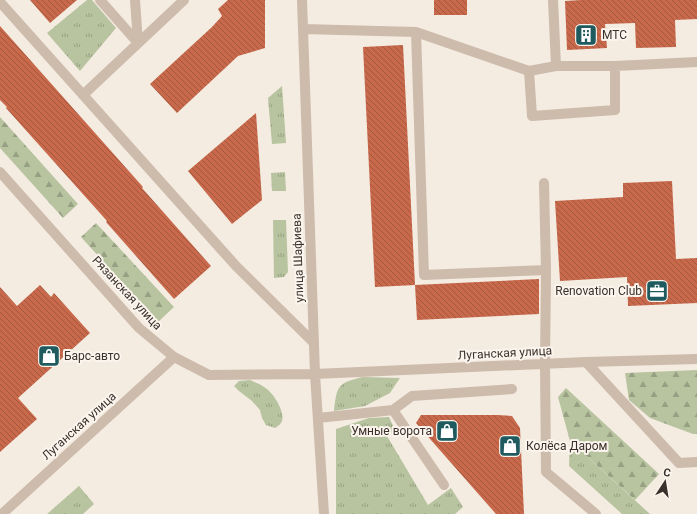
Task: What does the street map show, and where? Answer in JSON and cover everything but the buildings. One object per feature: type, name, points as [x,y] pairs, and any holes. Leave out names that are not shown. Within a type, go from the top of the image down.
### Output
[{"type":"street","points":[[100,0],[138,43]]},
{"type":"street","points":[[134,0],[138,43]]},
{"type":"street","points":[[83,95],[184,0]]},
{"type":"street","name":"улица Шафиева","points":[[302,0],[315,374],[324,514]]},
{"type":"street","points":[[553,0],[556,66]]},
{"type":"street","points":[[0,2],[236,266],[314,343]]},
{"type":"street","points":[[303,28],[416,32],[529,71],[556,66],[615,66],[697,62]]},
{"type":"street","points":[[416,32],[424,275],[546,270]]},
{"type":"street","points":[[529,71],[532,116],[615,110],[615,66]]},
{"type":"street","name":"Рязанская улица","points":[[0,172],[139,328],[174,357],[209,374],[315,374]]},
{"type":"street","points":[[544,183],[546,270],[546,472],[596,514]]},
{"type":"street","name":"Луганская улица","points":[[6,513],[174,357]]},
{"type":"street","name":"Луганская улица","points":[[315,374],[586,362],[697,359]]},
{"type":"street","points":[[586,362],[679,463],[697,462]]},
{"type":"street","points":[[318,418],[393,410],[412,396],[512,389]]},
{"type":"street","points":[[393,410],[444,485]]},
{"type":"green space","points":[[87,0],[92,0],[116,28],[80,71],[47,33]]},
{"type":"green space","points":[[282,86],[286,143],[272,144],[268,98]]},
{"type":"green space","points":[[0,117],[78,204],[63,218],[0,148]]},
{"type":"green space","points":[[285,172],[286,191],[272,191],[271,173]]},
{"type":"green space","points":[[273,220],[286,220],[288,272],[284,277],[274,278]]},
{"type":"green space","points":[[96,223],[174,307],[158,322],[81,237]]},
{"type":"green space","points":[[697,370],[697,434],[693,434],[650,418],[629,400],[625,373]]},
{"type":"green space","points":[[363,377],[400,378],[390,393],[365,406],[334,411],[336,396],[340,387],[348,381]]},
{"type":"green space","points":[[250,380],[267,389],[278,402],[282,412],[282,421],[275,428],[266,425],[260,410],[234,386],[239,381]]},
{"type":"green space","points":[[566,388],[659,474],[635,500],[570,441],[558,397]]},
{"type":"green space","points":[[389,417],[395,430],[387,436],[428,505],[451,488],[463,507],[455,514],[336,514],[336,429],[369,418]]},
{"type":"green space","points":[[570,441],[650,514],[622,514],[569,466]]},
{"type":"green space","points":[[79,486],[94,504],[83,514],[47,514]]},
{"type":"place","name":"МТС","points":[[586,35]]},
{"type":"place","name":"Renovation Club","points":[[657,291]]},
{"type":"place","name":"Барс-авто","points":[[49,356]]},
{"type":"place","name":"Умные ворота","points":[[447,431]]},
{"type":"place","name":"Колёса Даром","points":[[510,446]]}]
